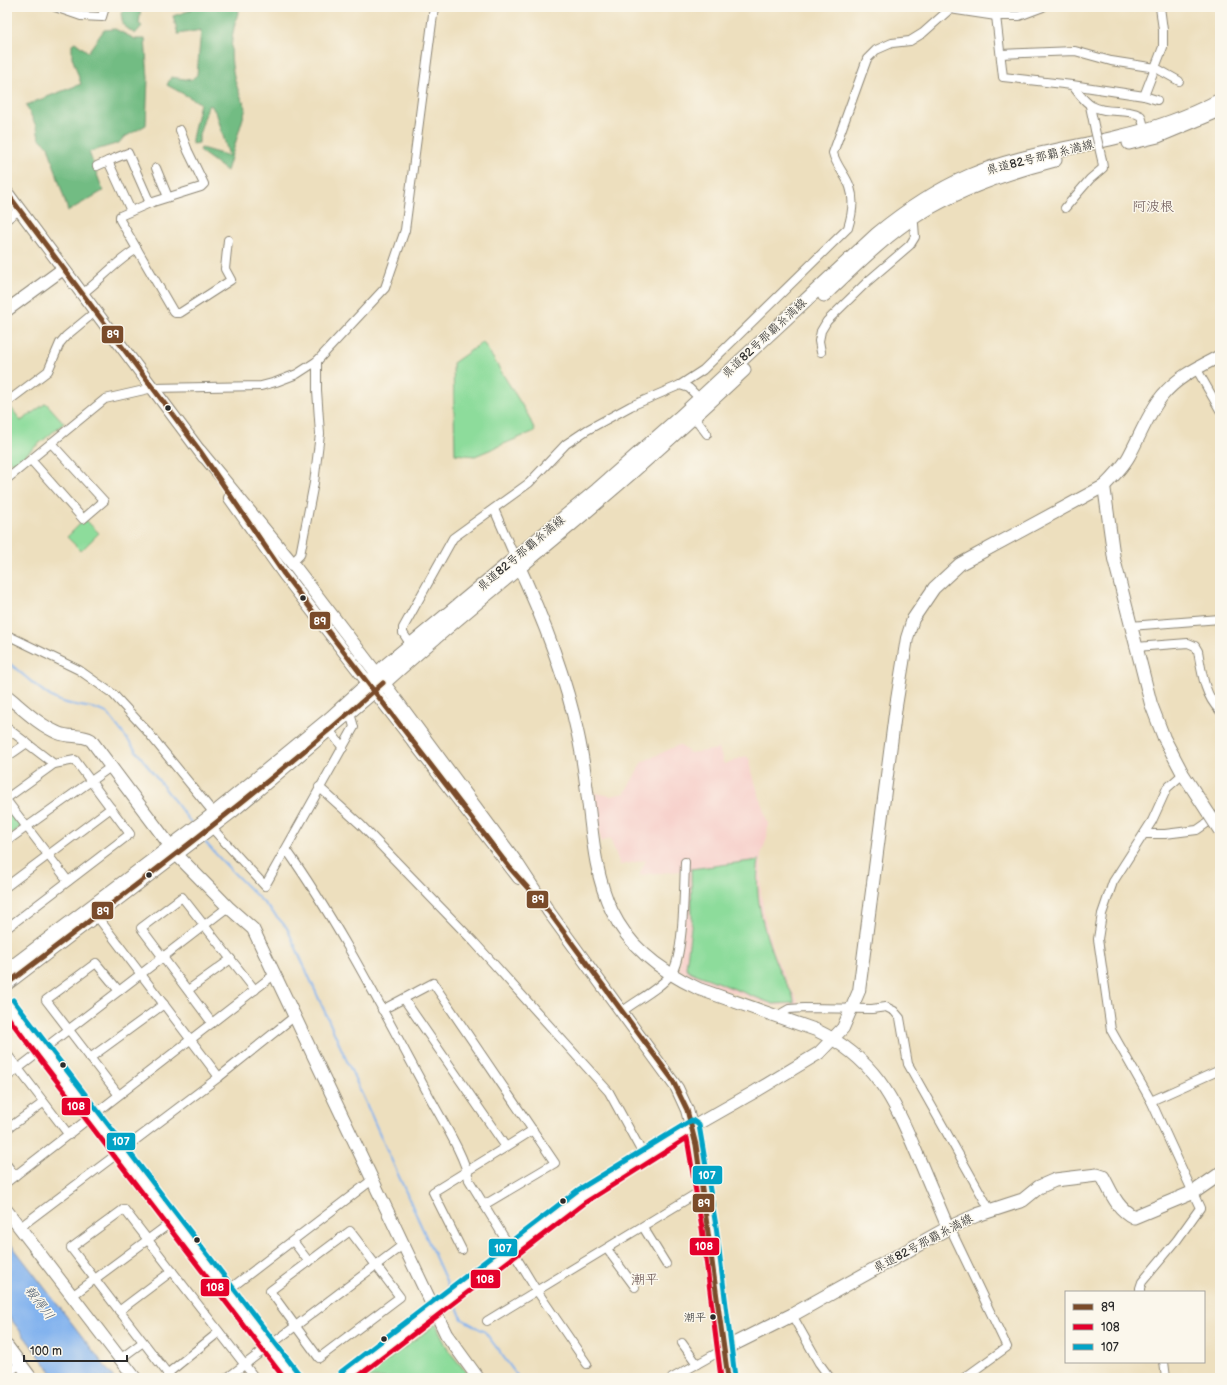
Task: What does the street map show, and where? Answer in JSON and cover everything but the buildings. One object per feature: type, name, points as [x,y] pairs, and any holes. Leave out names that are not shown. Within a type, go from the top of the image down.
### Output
[{"type":"main road","name":"県道82号那覇糸満線","points":[[376,683],[517,562],[602,498],[703,402],[866,256],[907,216],[948,186],[988,170],[1037,156],[1145,130],[1197,111],[1220,100]]},
{"type":"main road","name":"県道82号那覇糸満線","points":[[907,216],[995,178],[1054,160],[1158,136],[1220,110]]},
{"type":"main road","name":"県道82号那覇糸満線","points":[[724,1349],[792,1315],[948,1228],[990,1210],[1023,1200],[1039,1187],[1055,1180],[1097,1175],[1103,1176],[1118,1204],[1127,1213],[1134,1217],[1194,1192],[1220,1174]]},
{"type":"street","points":[[59,8],[81,16],[102,17],[105,7]]},
{"type":"street","points":[[7,479],[105,399],[153,388],[261,386],[297,374],[317,361],[385,288],[405,230],[434,7]]},
{"type":"street","points":[[414,649],[403,633],[404,628],[444,553],[454,538],[530,483],[566,444],[587,430],[631,406],[680,385],[703,370],[848,228],[853,210],[850,187],[833,153],[834,145],[867,59],[876,50],[892,43],[910,40],[950,9],[996,16],[1018,16],[1043,7]]},
{"type":"street","points":[[1144,96],[1156,68],[1162,47],[1163,30],[1160,7]]},
{"type":"street","points":[[996,16],[1003,77],[1144,96],[1157,100]]},
{"type":"street","points":[[1001,54],[1075,51],[1111,61],[1156,68],[1179,81]]},
{"type":"street","points":[[1072,86],[1090,106],[1100,110],[1112,112],[1134,112],[1141,116],[1145,130]]},
{"type":"street","points":[[1065,208],[1090,179],[1103,168],[1090,106]]},
{"type":"street","points":[[180,130],[188,151],[204,184],[201,188],[168,197],[131,211],[120,216],[120,220],[173,311],[177,314],[231,280],[225,269],[228,240]]},
{"type":"street","points":[[97,166],[128,152],[150,203]]},
{"type":"street","points":[[108,161],[131,211]]},
{"type":"street","points":[[156,168],[168,197]]},
{"type":"street","points":[[7,193],[200,451],[284,574],[376,683],[517,863],[549,912],[672,1079],[687,1110],[692,1127],[704,1193],[728,1378]]},
{"type":"street","points":[[7,219],[19,210]]},
{"type":"street","points":[[821,352],[819,341],[821,331],[827,321],[867,282],[910,245],[915,237],[914,224],[907,216]]},
{"type":"street","points":[[82,294],[109,271],[122,257],[137,249]]},
{"type":"street","points":[[7,310],[63,269]]},
{"type":"street","points":[[7,402],[48,371],[60,343],[66,336],[95,312]]},
{"type":"street","points":[[346,1378],[582,1196],[692,1127],[807,1062],[819,1053],[843,1028],[853,1008],[859,991],[896,706],[907,638],[913,619],[934,588],[960,564],[1104,486],[1116,474],[1128,457],[1162,396],[1173,384],[1196,368],[1220,356]]},
{"type":"street","points":[[292,563],[300,555],[314,483],[320,434],[317,361]]},
{"type":"street","points":[[1196,368],[1219,408]]},
{"type":"street","points":[[680,385],[689,388],[703,402]]},
{"type":"street","points":[[691,414],[707,434]]},
{"type":"street","points":[[31,460],[83,519],[104,501],[51,443]]},
{"type":"street","points":[[200,451],[292,563],[376,683]]},
{"type":"street","points":[[1104,486],[1114,559],[1151,704],[1164,738],[1183,774],[1215,814],[1220,831]]},
{"type":"street","points":[[494,509],[534,598],[560,667],[573,710],[579,736],[595,857],[601,886],[618,921],[642,953],[671,975],[699,989],[816,1030],[834,1038],[873,1071],[888,1092],[900,1114],[948,1228],[952,1232],[1007,1347],[964,1378]]},
{"type":"street","points":[[1130,626],[1220,619]]},
{"type":"street","points":[[7,635],[79,670],[114,694],[147,731],[211,823],[265,886],[319,787],[354,727],[350,713]]},
{"type":"street","points":[[1136,647],[1188,643],[1195,646],[1198,651],[1208,694],[1212,703],[1220,711]]},
{"type":"street","points":[[7,970],[211,823],[330,731],[350,713],[376,683]]},
{"type":"street","points":[[211,823],[331,716],[376,683]]},
{"type":"street","points":[[7,696],[47,728],[60,734],[84,736],[91,740],[174,850],[228,907],[253,929],[372,1180],[436,1309],[446,1334],[478,1378]]},
{"type":"street","points":[[7,728],[54,764]]},
{"type":"street","points":[[330,731],[343,748]]},
{"type":"street","points":[[7,758],[27,743]]},
{"type":"street","points":[[7,928],[130,834],[75,760],[54,764],[7,800],[68,881]]},
{"type":"street","points":[[7,841],[112,766]]},
{"type":"street","points":[[1140,1291],[1142,1282],[1200,1208],[1194,1192],[1150,1101],[1110,1030],[1098,939],[1107,895],[1113,882],[1145,834],[1161,804],[1167,788],[1183,774]]},
{"type":"street","points":[[319,787],[361,825],[474,942],[609,1092],[644,1156]]},
{"type":"street","points":[[7,886],[111,808]]},
{"type":"street","points":[[1145,834],[1165,834],[1197,830],[1215,814]]},
{"type":"street","points":[[286,849],[309,882],[382,1010],[468,1171],[469,1180],[538,1291],[587,1364]]},
{"type":"street","points":[[7,984],[96,915],[174,850]]},
{"type":"street","points":[[623,1011],[671,975],[677,966],[684,907],[685,862]]},
{"type":"street","points":[[212,1022],[141,928],[182,896],[255,990]]},
{"type":"street","points":[[7,1077],[228,907]]},
{"type":"street","points":[[96,915],[220,1078]]},
{"type":"street","points":[[188,990],[231,959]]},
{"type":"street","points":[[118,1094],[46,1000],[96,963],[119,991]]},
{"type":"street","points":[[7,1182],[93,1116],[118,1094],[275,974]]},
{"type":"street","points":[[382,1010],[433,983],[555,1162],[484,1205]]},
{"type":"street","points":[[404,999],[506,1147]]},
{"type":"street","points":[[7,1004],[293,1378]]},
{"type":"street","points":[[90,1058],[164,1004]]},
{"type":"street","points":[[777,1016],[789,1009],[853,1008],[872,1010],[886,1007],[894,1011],[900,1018],[908,1064],[990,1210]]},
{"type":"street","points":[[19,1228],[220,1078],[295,1016]]},
{"type":"street","points":[[7,1054],[69,1135]]},
{"type":"street","points":[[1150,1101],[1220,1070]]},
{"type":"street","points":[[7,1129],[43,1103]]},
{"type":"street","points":[[462,1250],[433,1192],[533,1130]]},
{"type":"street","points":[[7,1165],[15,1176]]},
{"type":"street","points":[[227,1291],[372,1180]]},
{"type":"street","points":[[487,1321],[694,1195],[704,1193]]},
{"type":"street","points":[[219,1332],[169,1376],[71,1248],[124,1209],[255,1378]]},
{"type":"street","points":[[7,1211],[135,1378]]},
{"type":"street","points":[[72,1296],[173,1221]]},
{"type":"street","points":[[643,1227],[666,1264]]},
{"type":"street","points":[[350,1231],[376,1266],[400,1297],[319,1358],[270,1291],[350,1231]]},
{"type":"street","points":[[293,1241],[309,1262]]},
{"type":"street","points":[[227,1378],[404,1244]]},
{"type":"street","points":[[607,1249],[635,1287]]},
{"type":"street","points":[[119,1311],[172,1271]]},
{"type":"street","points":[[792,1315],[819,1363],[830,1378]]},
{"type":"street","points":[[120,1359],[143,1342]]},
{"type":"street","points":[[682,1343],[697,1364]]},
{"type":"street","points":[[7,1346],[31,1378]]},
{"type":"street","points":[[672,1378],[724,1349]]},
{"type":"street","points":[[1164,1363],[1166,1378]]},
{"type":"street","points":[[7,1374],[20,1364]]},
{"type":"shaded area","points":[[679,745],[690,753],[719,749],[724,764],[746,756],[750,760],[753,776],[768,824],[767,838],[761,855],[761,894],[765,919],[773,951],[787,982],[798,1001],[796,1005],[772,1006],[703,983],[679,970],[688,884],[681,871],[639,875],[646,860],[620,865],[610,838],[601,842],[595,793],[611,796],[625,793],[642,762]]},
{"type":"green space","points":[[126,7],[141,7],[139,24],[142,26],[135,34],[123,25],[121,13]]},
{"type":"green space","points":[[193,7],[240,7],[233,33],[231,58],[236,82],[246,108],[227,171],[200,151],[201,148],[229,156],[217,115],[211,105],[208,106],[199,135],[199,143],[192,144],[200,103],[167,85],[171,77],[191,80],[197,75],[201,30],[178,34],[173,16],[191,10]]},
{"type":"green space","points":[[115,29],[135,39],[145,39],[148,78],[146,125],[123,138],[119,143],[89,152],[103,191],[68,211],[48,146],[39,138],[37,128],[26,105],[81,84],[72,57],[72,44],[75,42],[88,52],[104,30]]},
{"type":"green space","points":[[483,342],[528,415],[535,431],[475,456],[455,454],[453,363]]},
{"type":"green space","points":[[46,403],[64,423],[13,465],[7,457],[7,406],[9,405],[21,421]]},
{"type":"green space","points":[[85,519],[99,533],[81,551],[67,537]]},
{"type":"green space","points":[[7,807],[22,826],[7,837]]},
{"type":"green space","points":[[759,860],[759,903],[765,930],[779,970],[791,991],[794,1003],[773,1004],[691,972],[686,968],[692,919],[691,869]]},
{"type":"green space","points":[[436,1324],[448,1350],[471,1378],[364,1378]]},
{"type":"water","name":"報得川","points":[[7,1239],[114,1378],[56,1378],[7,1314]]},
{"type":"waterway","points":[[9,663],[49,696],[68,704],[95,709],[108,714],[192,824]]},
{"type":"waterway","points":[[203,839],[223,862],[287,928],[451,1292]]},
{"type":"waterway","points":[[454,1300],[462,1319],[485,1332],[519,1378]]},
{"type":"transit line","name":"89","points":[[7,193],[200,451],[284,574],[510,868],[549,912],[672,1079],[687,1110],[696,1145],[728,1378]]},
{"type":"transit line","name":"89","points":[[7,984],[151,874],[245,799],[338,723],[383,683]]},
{"type":"transit line","name":"107","points":[[13,1000],[299,1374]]},
{"type":"transit line","name":"108","points":[[7,1016],[284,1378]]},
{"type":"transit line","name":"107","points":[[341,1372],[578,1190],[692,1120],[699,1125],[716,1226],[735,1377]]},
{"type":"transit line","name":"108","points":[[356,1378],[586,1202],[687,1138],[702,1228],[721,1378]]},
{"type":"place","name":"潮平","points":[[713,1317]]},
{"type":"district","name":"阿波根","points":[[1153,206]]},
{"type":"district","name":"潮平","points":[[645,1279]]}]
